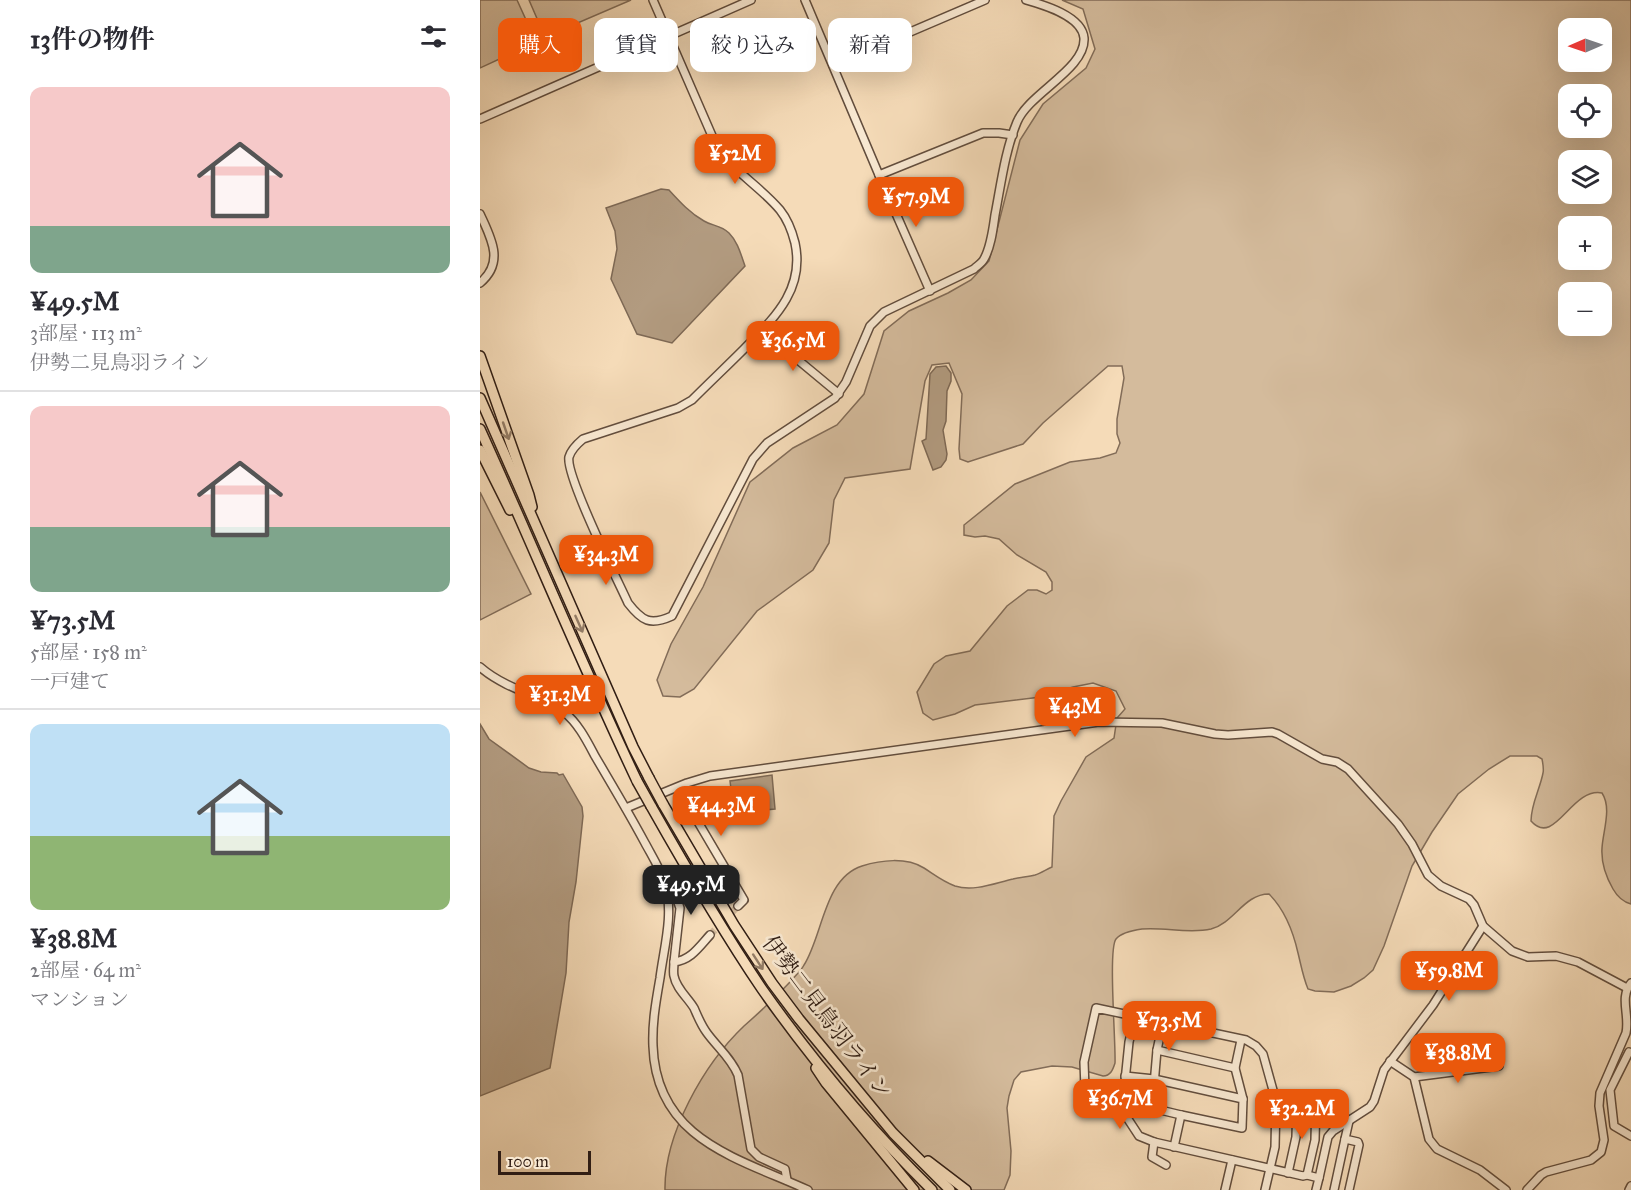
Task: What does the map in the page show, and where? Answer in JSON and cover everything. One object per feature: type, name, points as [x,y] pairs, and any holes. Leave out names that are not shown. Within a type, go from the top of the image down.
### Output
[{"type":"main road","points":[[480,356],[529,495],[535,524]]},
{"type":"main road","name":"伊勢二見鳥羽ライン","points":[[480,398],[633,747],[663,804],[734,925],[772,983],[824,1051],[893,1133],[950,1190]]},
{"type":"main road","name":"伊勢二見鳥羽ライン","points":[[480,429],[595,691],[638,781],[724,930],[790,1027],[855,1107],[932,1190]]},
{"type":"main road","points":[[480,450],[543,570]]},
{"type":"main road","points":[[790,1027],[826,1083],[914,1190]]},
{"type":"main road","points":[[871,1108],[927,1161],[966,1190]]},
{"type":"street","points":[[653,0],[660,18]]},
{"type":"street","points":[[678,32],[751,0]]},
{"type":"street","points":[[805,0],[828,55]]},
{"type":"street","points":[[912,31],[985,0]]},
{"type":"street","points":[[678,59],[711,134],[722,153],[738,172],[779,209],[792,231],[797,251],[797,263],[792,287],[782,307],[692,400],[678,408],[583,439],[575,446],[569,458],[569,466],[589,518],[628,603],[637,615],[646,621],[660,621],[672,616],[753,459],[767,443],[840,394],[870,326],[884,312],[974,269],[984,259],[991,239],[1008,149],[1018,120],[1027,106],[1072,66],[1081,53],[1084,38],[1078,24],[1068,16],[1026,0]]},
{"type":"street","points":[[480,119],[594,69]]},
{"type":"street","points":[[835,72],[930,291]]},
{"type":"street","points":[[879,175],[983,134],[1013,135]]},
{"type":"street","points":[[480,213],[495,254],[493,267],[487,278],[480,283]]},
{"type":"street","points":[[762,330],[840,394]]},
{"type":"street","points":[[480,667],[513,688],[565,712],[582,733],[626,808],[664,881],[669,902],[668,921],[652,1043],[654,1065],[667,1100],[690,1130],[707,1143],[725,1154],[808,1190]]},
{"type":"street","points":[[626,808],[687,783],[724,774],[1110,721],[1162,723],[1215,734],[1272,732],[1278,734],[1322,759],[1343,764],[1398,824],[1412,844],[1428,875],[1441,886],[1469,899],[1474,905],[1482,926],[1512,951],[1528,957],[1556,956],[1578,962],[1629,985],[1624,995],[1627,1027],[1600,1093],[1599,1106],[1604,1140],[1601,1152],[1591,1160],[1546,1172],[1527,1190]]},
{"type":"street","points":[[678,788],[744,900],[738,906]]},
{"type":"street","points":[[667,893],[675,894],[680,908],[673,974],[675,980],[694,1008],[708,1035],[735,1066],[751,1149],[759,1157],[785,1168],[787,1180]]},
{"type":"street","points":[[1316,1190],[1328,1137],[1333,1131],[1370,1107],[1384,1070],[1433,1005],[1482,926]]},
{"type":"street","points":[[674,962],[690,957],[710,934]]},
{"type":"street","points":[[1122,1110],[1092,1102],[1085,1089],[1084,1062],[1096,1008],[1241,1040],[1256,1046],[1263,1054],[1276,1101],[1275,1147],[1265,1190]]},
{"type":"street","points":[[1135,1016],[1129,1042],[1122,1110],[1139,1136],[1174,1147],[1319,1178]]},
{"type":"street","points":[[1163,1022],[1157,1050],[1152,1108],[1242,1128],[1243,1099],[1235,1068],[1241,1040]]},
{"type":"street","points":[[1157,1050],[1235,1068]]},
{"type":"street","points":[[1618,1051],[1630,1052],[1610,1090],[1614,1126],[1630,1132]]},
{"type":"street","points":[[1390,1061],[1414,1077],[1499,1066]]},
{"type":"street","points":[[1125,1076],[1154,1079],[1243,1099]]},
{"type":"street","points":[[1414,1077],[1432,1145],[1480,1170],[1506,1190]]},
{"type":"street","points":[[1276,1101],[1316,1101],[1315,1140],[1307,1175]]},
{"type":"street","points":[[1288,1173],[1296,1137],[1297,1101]]},
{"type":"street","points":[[1174,1147],[1181,1114]]},
{"type":"street","points":[[1334,1190],[1348,1121]]},
{"type":"street","points":[[1345,1139],[1358,1142],[1359,1145],[1349,1190]]},
{"type":"street","points":[[1154,1142],[1152,1157],[1167,1165]]},
{"type":"street","points":[[1225,1190],[1232,1160]]},
{"type":"shaded area","points":[[480,0],[517,0],[525,18],[498,18],[498,60],[480,68]]},
{"type":"shaded area","points":[[529,0],[631,0],[582,21],[582,18],[537,18]]},
{"type":"shaded area","points":[[1062,0],[1631,0],[1631,904],[1616,894],[1604,870],[1602,848],[1607,813],[1602,793],[1591,794],[1581,799],[1556,822],[1548,827],[1540,827],[1531,821],[1532,809],[1542,779],[1542,759],[1537,756],[1510,756],[1489,769],[1458,794],[1412,866],[1384,946],[1373,970],[1351,986],[1334,992],[1308,989],[1291,929],[1280,907],[1269,894],[1260,895],[1246,903],[1226,921],[1211,929],[1194,931],[1142,929],[1118,937],[1114,946],[1113,960],[1115,1063],[1112,1070],[1108,1075],[1103,1076],[1072,1067],[1052,1066],[1021,1072],[1014,1080],[1007,1108],[1011,1151],[1010,1175],[1004,1190],[665,1190],[666,1168],[671,1146],[689,1101],[701,1080],[729,1042],[779,994],[801,969],[810,953],[832,895],[849,872],[877,862],[909,862],[924,868],[950,884],[970,888],[1035,875],[1052,867],[1054,816],[1086,757],[1114,738],[1117,718],[1125,709],[1116,691],[1093,683],[1041,697],[975,705],[933,720],[923,713],[917,692],[934,664],[946,656],[970,651],[1007,606],[1028,590],[1037,590],[1046,594],[1052,590],[1052,582],[1046,572],[1017,555],[999,539],[964,535],[964,525],[1015,484],[1070,462],[1100,458],[1116,453],[1120,443],[1117,434],[1117,419],[1124,378],[1122,366],[1108,366],[1043,423],[1023,444],[968,462],[960,459],[959,449],[962,394],[949,363],[932,365],[925,381],[910,469],[845,478],[834,500],[829,543],[813,570],[757,611],[694,689],[680,697],[663,696],[657,680],[671,644],[703,587],[750,482],[793,448],[837,425],[864,394],[884,331],[909,311],[971,280],[989,261],[1020,140],[1043,104],[1086,68],[1095,49],[1083,9]]},
{"type":"shaded area","points":[[661,189],[669,190],[699,218],[729,233],[737,244],[745,266],[672,343],[637,334],[611,279],[617,249],[615,231],[606,208]]},
{"type":"shaded area","points":[[946,366],[951,373],[943,430],[947,454],[941,467],[933,470],[922,441],[926,439],[930,374],[936,367]]},
{"type":"shaded area","points":[[480,492],[531,594],[480,620]]},
{"type":"shaded area","points":[[480,724],[489,739],[529,768],[541,772],[563,774],[582,807],[583,816],[569,922],[566,973],[550,1068],[480,1096]]},
{"type":"shaded area","points":[[772,775],[775,809],[734,813],[730,781]]},
{"type":"tunnel","points":[[710,935],[738,906]]}]
